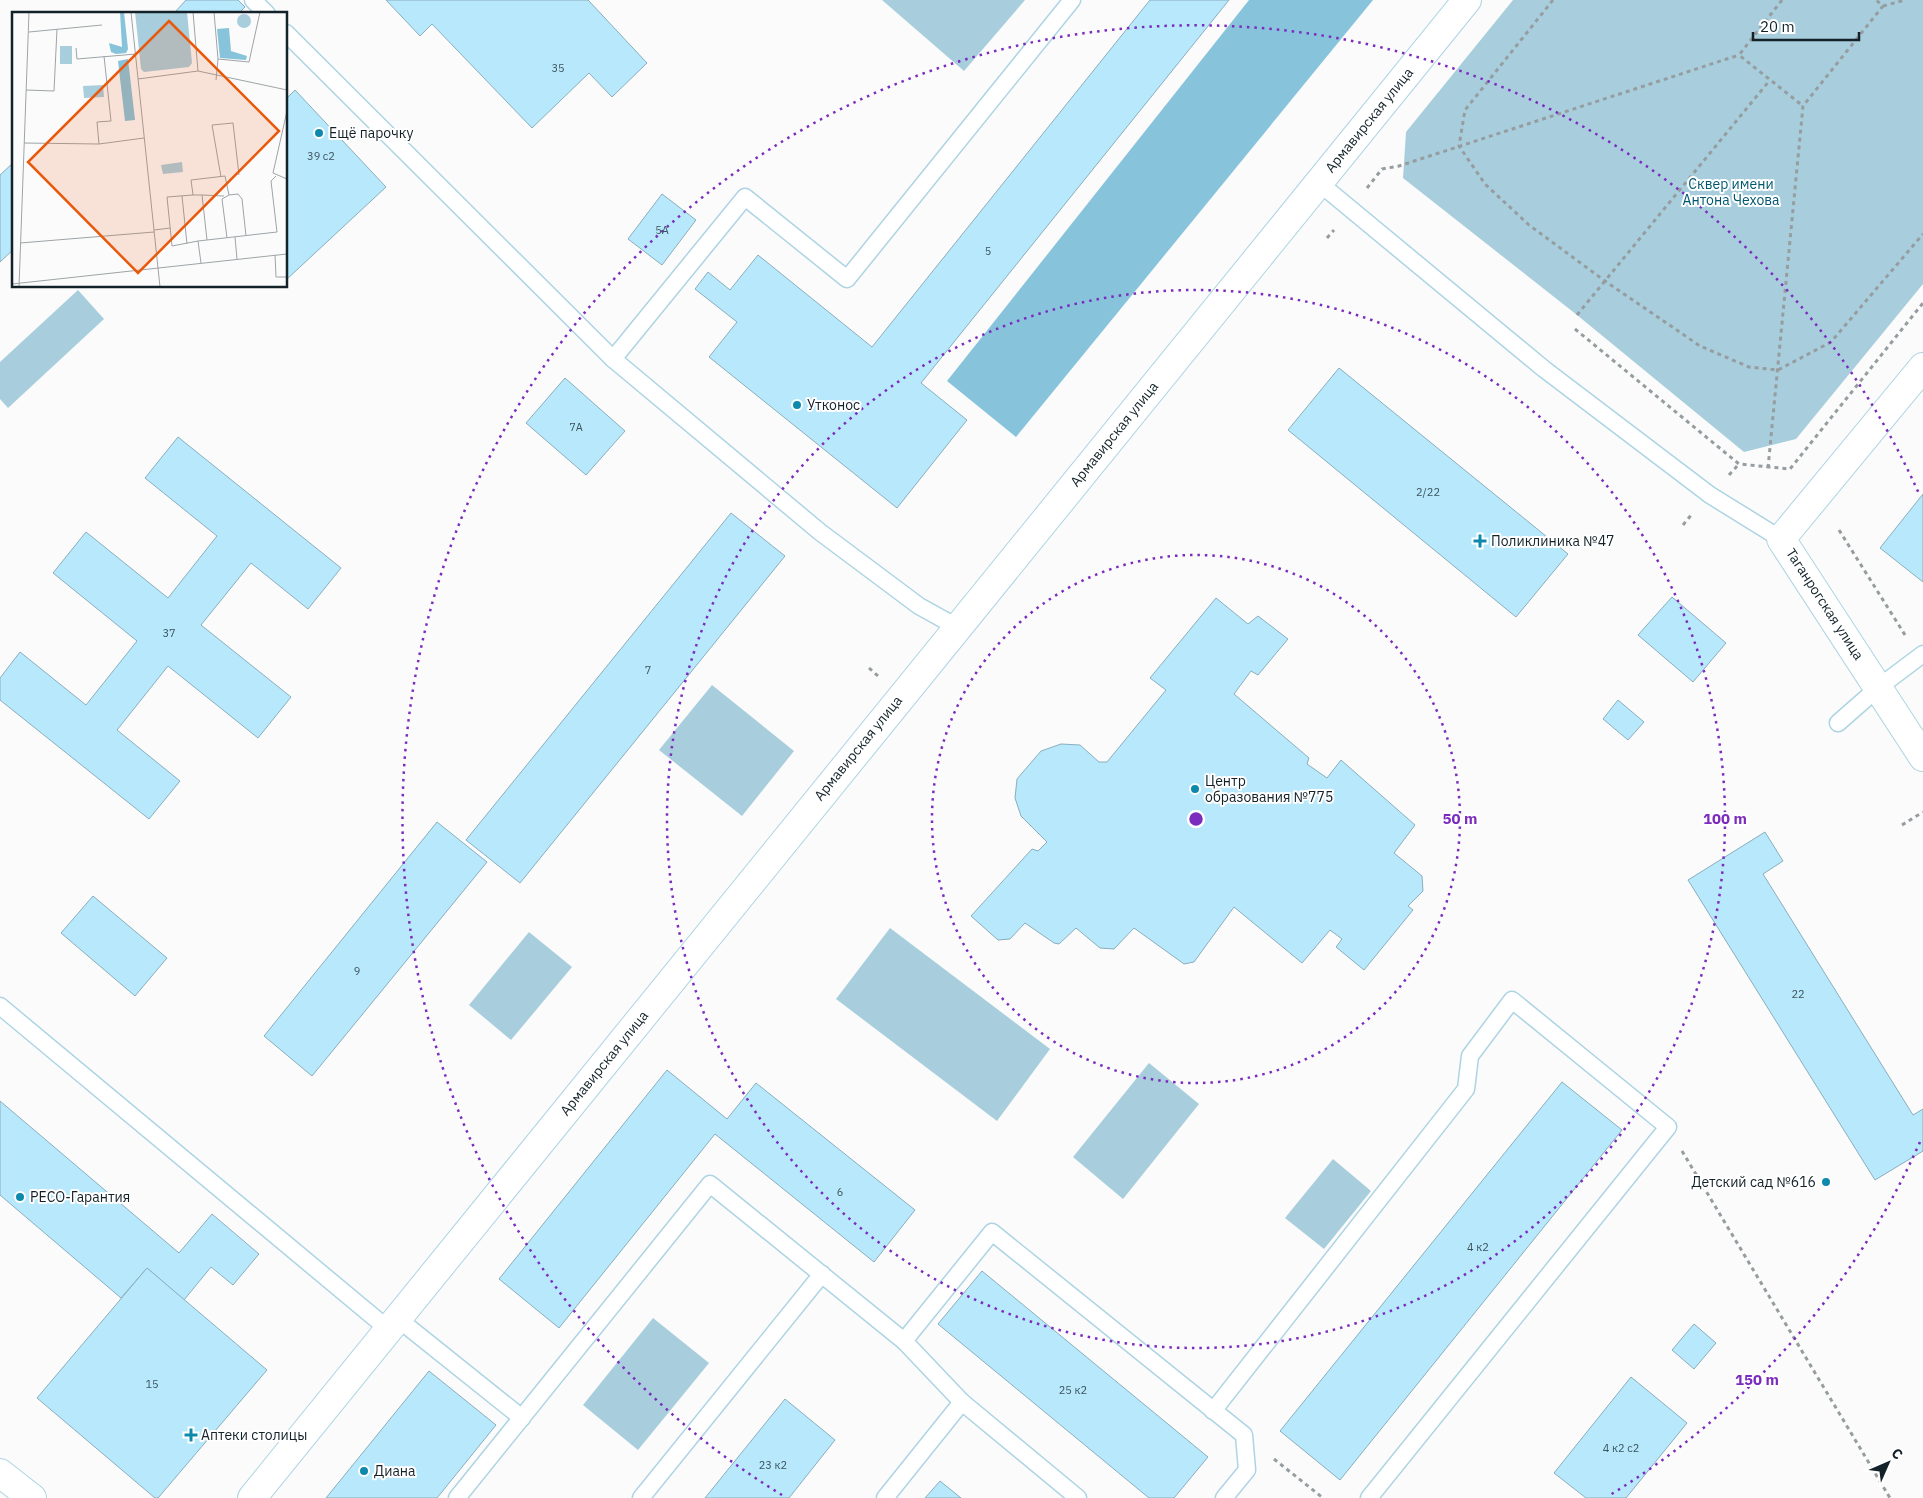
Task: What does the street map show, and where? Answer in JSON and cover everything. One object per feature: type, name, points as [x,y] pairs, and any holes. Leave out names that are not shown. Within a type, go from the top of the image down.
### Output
[{"type":"street","name":"Армавирская улица","points":[[252,1498],[957,626],[1467,0]]},
{"type":"street","name":"Таганрогская улица","points":[[1923,367],[1781,539],[1923,757]]},
{"type":"street","points":[[0,1473],[32,1498]]},
{"type":"lane","points":[[253,0],[265,12]]},
{"type":"lane","points":[[612,359],[745,197],[847,279],[1072,0]]},
{"type":"lane","points":[[288,35],[612,359],[820,532],[919,606],[957,626]]},
{"type":"lane","points":[[1318,182],[1544,370],[1710,494],[1781,539]]},
{"type":"lane","points":[[1838,723],[1879,687],[1921,656]]},
{"type":"lane","points":[[1213,1411],[1466,1089],[1470,1056],[1512,1000],[1668,1126],[1369,1498]]},
{"type":"lane","points":[[0,1006],[393,1324],[522,1418]]},
{"type":"lane","points":[[458,1498],[710,1184],[904,1341],[962,1402],[1078,1498]]},
{"type":"lane","points":[[904,1341],[992,1232],[1244,1435],[1247,1470],[1224,1498]]},
{"type":"lane","points":[[641,1498],[822,1274]]},
{"type":"lane","points":[[886,1498],[962,1402]]},
{"type":"path","points":[[1552,0],[1465,110],[1460,146],[1485,184],[1529,225],[1605,281],[1700,346],[1749,367],[1778,370],[1831,342],[1923,234]]},
{"type":"path","points":[[1328,238],[1382,169],[1399,166],[1739,55],[1782,0]]},
{"type":"path","points":[[1876,0],[1883,6]]},
{"type":"path","points":[[1768,468],[1803,106],[1883,6],[1905,0]]},
{"type":"path","points":[[1739,55],[1803,106]]},
{"type":"path","points":[[1577,315],[1770,80]]},
{"type":"path","points":[[1575,328],[1739,464],[1790,469],[1923,303]]},
{"type":"path","points":[[1839,530],[1921,656]]},
{"type":"path","points":[[1902,825],[1923,812]]},
{"type":"path","points":[[1668,1126],[1890,1498]]},
{"type":"path","points":[[1244,1435],[1323,1498]]},
{"type":"green space","points":[[882,0],[1025,0],[964,71]]},
{"type":"green space","name":"Сквер имени Антона Чехова","points":[[1513,0],[1923,0],[1923,284],[1796,439],[1744,452],[1577,315],[1403,178],[1406,132]]},
{"type":"green space","points":[[78,290],[104,319],[8,408],[0,399],[0,362]]},
{"type":"green space","points":[[712,685],[794,751],[742,816],[659,750]]},
{"type":"green space","points":[[890,928],[1050,1049],[997,1121],[836,999]]},
{"type":"green space","points":[[529,932],[572,967],[511,1040],[469,1005]]},
{"type":"green space","points":[[1149,1063],[1199,1104],[1123,1199],[1073,1157]]},
{"type":"green space","points":[[1333,1159],[1371,1191],[1324,1249],[1285,1218]]},
{"type":"green space","points":[[653,1318],[709,1363],[638,1450],[583,1405]]},
{"type":"shaded area","points":[[1249,0],[1373,0],[1016,437],[947,381]]},
{"type":"building","points":[[186,0],[238,0],[245,7],[240,12],[176,11]]},
{"type":"building","points":[[386,0],[588,0],[647,63],[612,97],[589,73],[532,128],[432,24],[420,36]]},
{"type":"building","points":[[1150,0],[1229,0],[921,383],[967,420],[897,508],[709,357],[737,322],[695,289],[708,272],[730,290],[758,255],[872,347]]},
{"type":"building","points":[[295,90],[386,187],[288,278],[288,97]]},
{"type":"building","points":[[12,164],[12,251],[0,262],[0,175]]},
{"type":"building","points":[[662,194],[696,220],[662,265],[628,239]]},
{"type":"building","points":[[1339,368],[1568,554],[1516,617],[1288,430]]},
{"type":"building","points":[[565,378],[625,431],[586,475],[526,423]]},
{"type":"building","points":[[178,437],[341,568],[308,609],[251,563],[201,625],[291,697],[258,738],[168,666],[117,730],[180,781],[149,819],[0,700],[0,678],[20,652],[86,705],[137,641],[53,573],[86,532],[168,598],[217,536],[145,478]]},
{"type":"building","points":[[1923,494],[1923,582],[1880,548]]},
{"type":"building","points":[[731,513],[785,556],[520,883],[466,840]]},
{"type":"building","points":[[1672,597],[1726,643],[1693,682],[1638,635]]},
{"type":"building","name":"Центр образования №775","points":[[1216,598],[1248,624],[1258,616],[1288,639],[1258,675],[1251,671],[1234,694],[1309,758],[1307,764],[1327,778],[1341,760],[1415,825],[1394,853],[1422,876],[1423,891],[1408,906],[1413,910],[1364,970],[1336,947],[1342,939],[1330,930],[1302,963],[1234,907],[1194,962],[1184,964],[1134,928],[1114,949],[1100,948],[1076,928],[1059,944],[1054,943],[1025,923],[1010,939],[998,940],[971,916],[1032,849],[1038,851],[1047,842],[1021,816],[1015,798],[1017,779],[1041,751],[1061,744],[1080,745],[1099,762],[1107,762],[1166,690],[1150,678]]},
{"type":"building","points":[[1618,700],[1644,722],[1628,740],[1603,719]]},
{"type":"building","points":[[437,822],[487,862],[312,1076],[264,1036]]},
{"type":"building","points":[[1765,832],[1783,861],[1763,874],[1913,1115],[1923,1109],[1923,1151],[1875,1180],[1688,880]]},
{"type":"building","points":[[93,896],[167,958],[135,996],[61,933]]},
{"type":"building","points":[[667,1070],[727,1119],[756,1083],[915,1210],[874,1262],[715,1134],[559,1328],[499,1279]]},
{"type":"building","points":[[1562,1082],[1622,1130],[1340,1480],[1280,1431]]},
{"type":"building","points":[[0,1101],[179,1253],[212,1214],[259,1254],[233,1285],[211,1267],[184,1300],[147,1268],[121,1298],[0,1195]]},
{"type":"building","points":[[147,1268],[267,1370],[158,1498],[155,1498],[37,1398]]},
{"type":"building","points":[[982,1271],[1208,1457],[1174,1498],[1149,1498],[938,1324]]},
{"type":"building","points":[[1694,1324],[1716,1343],[1694,1369],[1672,1350]]},
{"type":"building","points":[[429,1371],[496,1425],[437,1498],[326,1498]]},
{"type":"building","points":[[1631,1377],[1687,1423],[1626,1498],[1586,1498],[1554,1473]]},
{"type":"building","points":[[785,1399],[835,1440],[789,1498],[705,1498]]},
{"type":"building","points":[[940,1481],[961,1498],[925,1498]]},
{"type":"place","name":"Ещё парочку","points":[[319,133]]},
{"type":"place","name":"Утконос","points":[[797,405]]},
{"type":"place","name":"Поликлиника №47","points":[[1480,541]]},
{"type":"place","name":"Центр образования №775","points":[[1195,789]]},
{"type":"place","name":"Детский сад №616","points":[[1826,1182]]},
{"type":"place","name":"РЕСО-Гарантия","points":[[20,1197]]},
{"type":"place","name":"Аптеки столицы","points":[[191,1435]]},
{"type":"place","name":"Диана","points":[[364,1471]]}]
